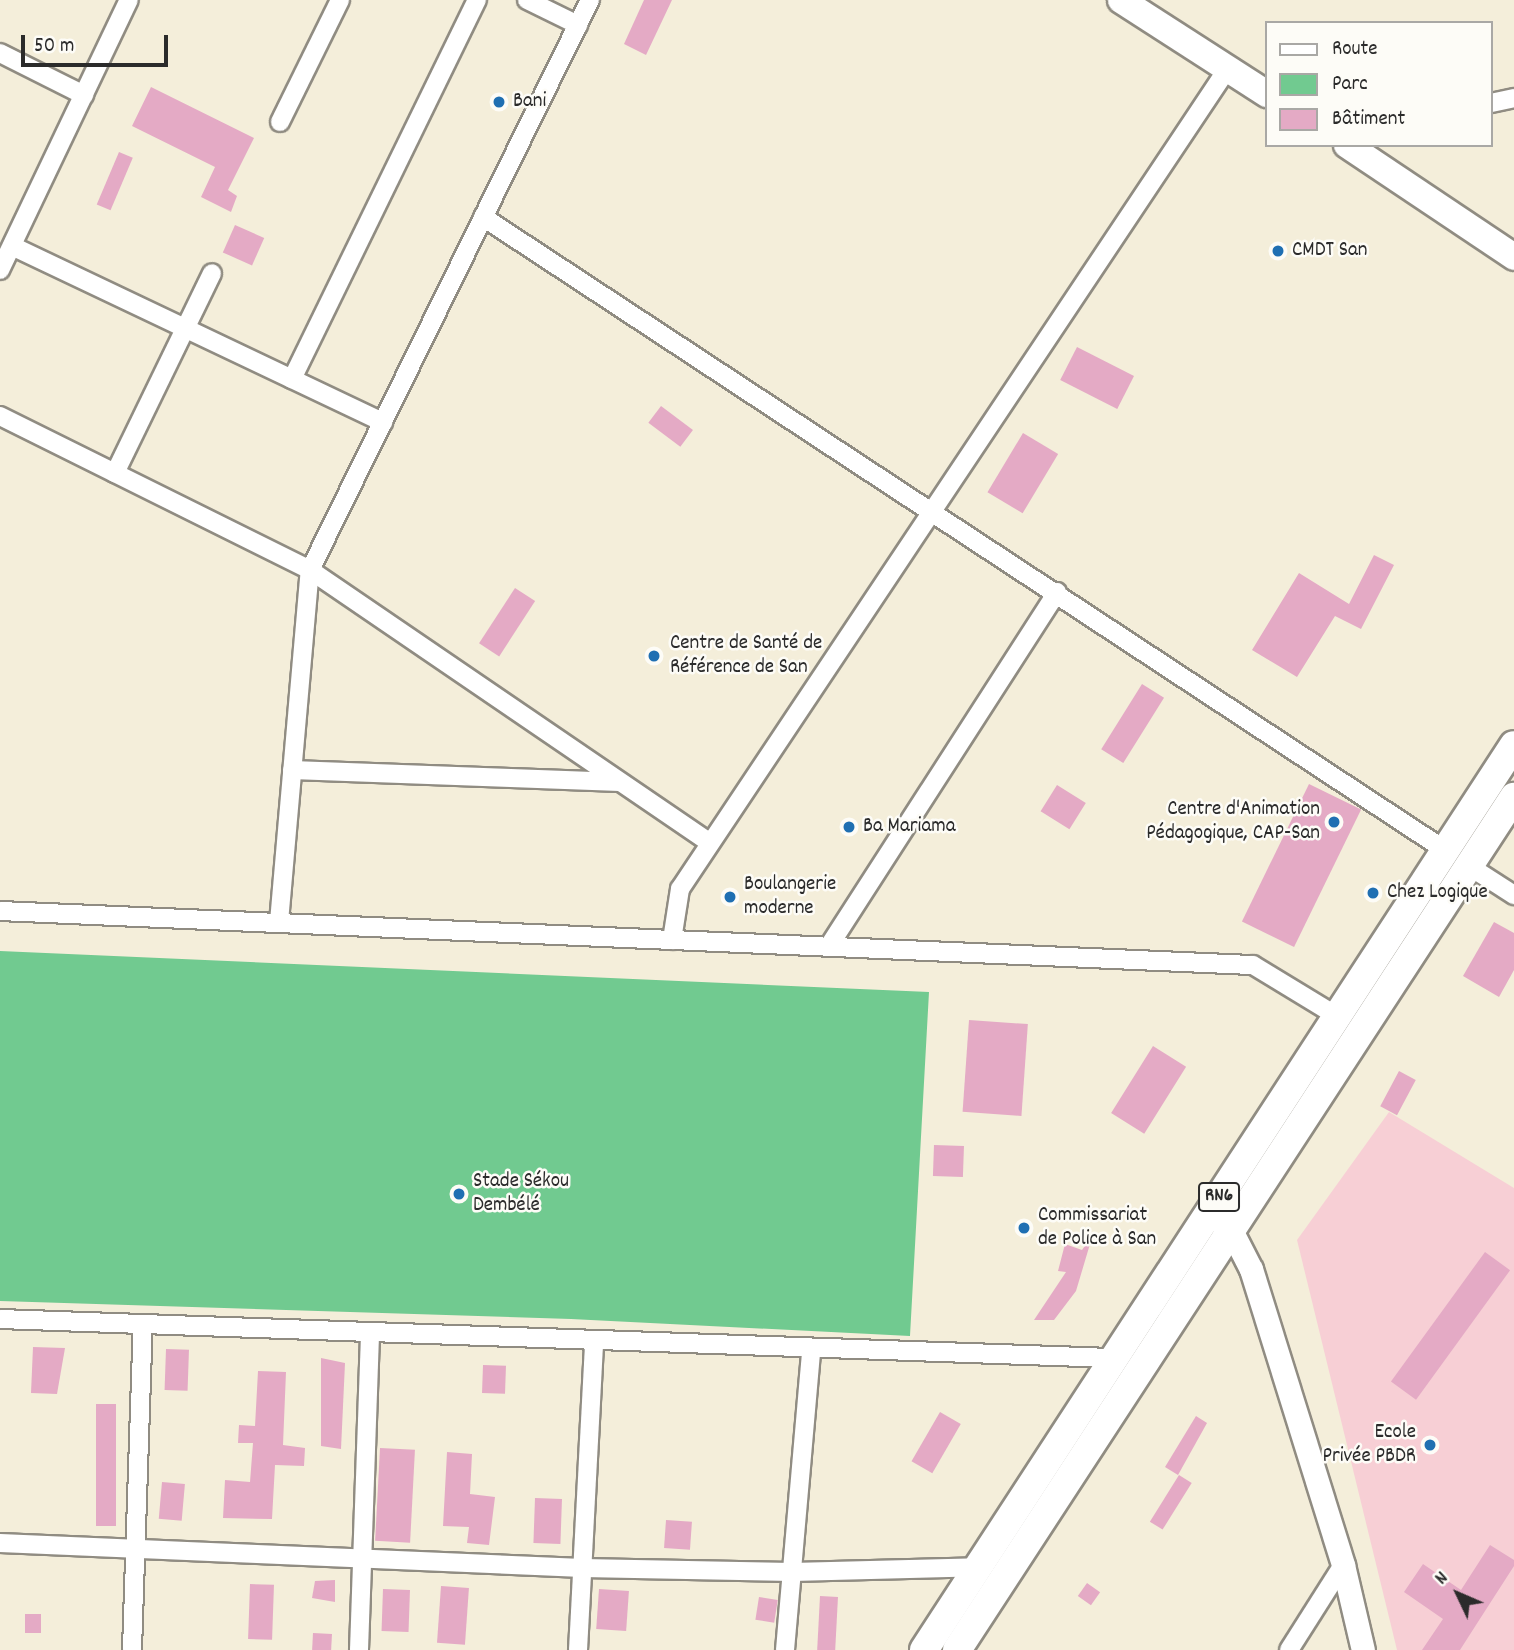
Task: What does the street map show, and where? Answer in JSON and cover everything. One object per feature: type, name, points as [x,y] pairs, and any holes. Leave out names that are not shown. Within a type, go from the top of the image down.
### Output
[{"type":"main road","points":[[1121,0],[1266,92]]},
{"type":"main road","points":[[1350,147],[1514,257]]},
{"type":"main road","name":"RN6","points":[[957,1650],[1219,1221],[1337,1016],[1514,745]]},
{"type":"main road","name":"RN6","points":[[924,1650],[1114,1358],[1219,1221],[1469,866],[1514,797]]},
{"type":"street","points":[[0,270],[130,0]]},
{"type":"street","points":[[280,122],[340,0]]},
{"type":"street","points":[[292,379],[477,0]]},
{"type":"street","points":[[527,0],[578,25]]},
{"type":"street","points":[[279,922],[310,570],[590,0]]},
{"type":"street","points":[[0,53],[84,94]]},
{"type":"street","points":[[673,940],[680,889],[1228,68]]},
{"type":"street","points":[[1493,103],[1514,98]]},
{"type":"street","points":[[483,217],[933,510],[1445,850]]},
{"type":"street","points":[[12,246],[383,422]]},
{"type":"street","points":[[115,473],[212,274]]},
{"type":"street","points":[[0,416],[310,570],[710,843]]},
{"type":"street","points":[[829,946],[1057,593]]},
{"type":"street","points":[[292,770],[620,782]]},
{"type":"street","points":[[1469,866],[1514,895]]},
{"type":"street","points":[[0,911],[1253,965],[1337,1016]]},
{"type":"street","points":[[1219,1221],[1251,1269],[1343,1565],[1363,1650]]},
{"type":"street","points":[[0,1319],[811,1350],[1114,1358]]},
{"type":"street","points":[[131,1650],[143,1324]]},
{"type":"street","points":[[359,1650],[370,1333]]},
{"type":"street","points":[[578,1650],[594,1342]]},
{"type":"street","points":[[785,1650],[811,1350]]},
{"type":"street","points":[[0,1543],[582,1569],[792,1572],[978,1567]]},
{"type":"street","points":[[1289,1650],[1343,1565]]},
{"type":"shaded area","name":"Ecole Privée PBDR","points":[[1389,1112],[1514,1188],[1514,1650],[1397,1650],[1297,1240]]},
{"type":"green space","name":"Stade Sékou Dembélé","points":[[0,951],[929,992],[910,1336],[571,1319],[0,1301]]},
{"type":"building","points":[[644,0],[672,0],[646,55],[624,44]]},
{"type":"building","points":[[151,87],[254,138],[228,190],[237,196],[231,212],[201,197],[215,167],[132,126]]},
{"type":"building","points":[[119,152],[133,158],[111,210],[97,204]]},
{"type":"building","points":[[235,225],[264,238],[252,265],[223,252]]},
{"type":"building","points":[[1077,347],[1134,376],[1117,409],[1060,380]]},
{"type":"building","points":[[661,406],[693,430],[680,447],[648,423]]},
{"type":"building","points":[[1023,433],[1058,454],[1023,513],[987,492]]},
{"type":"building","points":[[1374,555],[1394,565],[1361,629],[1335,616],[1297,677],[1252,650],[1299,573],[1349,604]]},
{"type":"building","points":[[515,588],[535,601],[499,656],[479,643]]},
{"type":"building","points":[[1142,684],[1164,698],[1123,763],[1101,749]]},
{"type":"building","points":[[1309,784],[1361,809],[1294,947],[1242,922]]},
{"type":"building","points":[[1057,785],[1086,803],[1069,829],[1041,811]]},
{"type":"building","points":[[1494,922],[1514,933],[1514,970],[1499,997],[1463,976]]},
{"type":"building","points":[[969,1020],[1028,1024],[1021,1116],[963,1112]]},
{"type":"building","points":[[1153,1046],[1186,1067],[1144,1134],[1111,1113]]},
{"type":"building","points":[[1399,1071],[1416,1080],[1397,1115],[1380,1106]]},
{"type":"building","points":[[934,1145],[964,1146],[963,1177],[933,1176]]},
{"type":"building","points":[[1087,1243],[1090,1244],[1076,1291],[1054,1320],[1034,1320],[1066,1272],[1058,1271],[1065,1244],[1082,1250]]},
{"type":"building","points":[[1485,1252],[1510,1270],[1416,1400],[1391,1381]]},
{"type":"building","points":[[33,1347],[65,1348],[57,1394],[31,1393]]},
{"type":"building","points":[[166,1349],[189,1350],[188,1391],[165,1390]]},
{"type":"building","points":[[321,1358],[345,1363],[341,1449],[321,1446]]},
{"type":"building","points":[[483,1365],[506,1366],[505,1394],[482,1393]]},
{"type":"building","points":[[258,1371],[286,1372],[283,1445],[305,1448],[304,1466],[275,1465],[272,1519],[223,1518],[225,1480],[250,1482],[253,1443],[238,1443],[239,1425],[255,1426]]},
{"type":"building","points":[[96,1404],[116,1404],[116,1526],[96,1526]]},
{"type":"building","points":[[940,1412],[961,1424],[932,1473],[912,1461]]},
{"type":"building","points":[[1196,1416],[1207,1423],[1178,1475],[1165,1467]]},
{"type":"building","points":[[380,1448],[415,1450],[410,1543],[375,1541]]},
{"type":"building","points":[[447,1452],[472,1454],[470,1494],[495,1497],[489,1545],[467,1543],[469,1527],[443,1526]]},
{"type":"building","points":[[1179,1475],[1192,1483],[1163,1530],[1150,1522]]},
{"type":"building","points":[[162,1482],[185,1484],[182,1521],[159,1519]]},
{"type":"building","points":[[535,1498],[562,1499],[560,1544],[533,1543]]},
{"type":"building","points":[[666,1520],[692,1522],[690,1550],[664,1548]]},
{"type":"building","points":[[1490,1545],[1514,1560],[1514,1566],[1460,1650],[1422,1650],[1443,1619],[1404,1592],[1423,1564],[1461,1590]]},
{"type":"building","points":[[335,1580],[335,1602],[312,1598],[315,1581]]},
{"type":"building","points":[[1087,1583],[1100,1592],[1091,1605],[1078,1596]]},
{"type":"building","points":[[250,1584],[274,1585],[272,1640],[248,1639]]},
{"type":"building","points":[[441,1586],[469,1588],[465,1645],[437,1643]]},
{"type":"building","points":[[383,1589],[410,1590],[409,1632],[382,1631]]},
{"type":"building","points":[[599,1589],[629,1591],[626,1631],[596,1629]]},
{"type":"building","points":[[820,1596],[838,1597],[835,1650],[817,1650]]},
{"type":"building","points":[[759,1597],[778,1600],[774,1623],[755,1620]]},
{"type":"building","points":[[25,1614],[41,1614],[41,1633],[25,1633]]},
{"type":"building","points":[[313,1633],[332,1634],[331,1650],[312,1650]]},
{"type":"place","name":"Bani","points":[[499,102]]},
{"type":"place","name":"CMDT San","points":[[1278,251]]},
{"type":"place","name":"Centre de Santé de Référence de San","points":[[654,656]]},
{"type":"place","name":"Centre d'Animation Pédagogique, CAP-San","points":[[1334,822]]},
{"type":"place","name":"Ba Mariama","points":[[849,827]]},
{"type":"place","name":"Chez Logique","points":[[1373,893]]},
{"type":"place","name":"Boulangerie moderne","points":[[730,897]]},
{"type":"place","name":"Stade Sékou Dembélé","points":[[459,1194]]},
{"type":"place","name":"Commissariat de Police à San","points":[[1024,1228]]},
{"type":"place","name":"Ecole Privée PBDR","points":[[1430,1445]]}]
